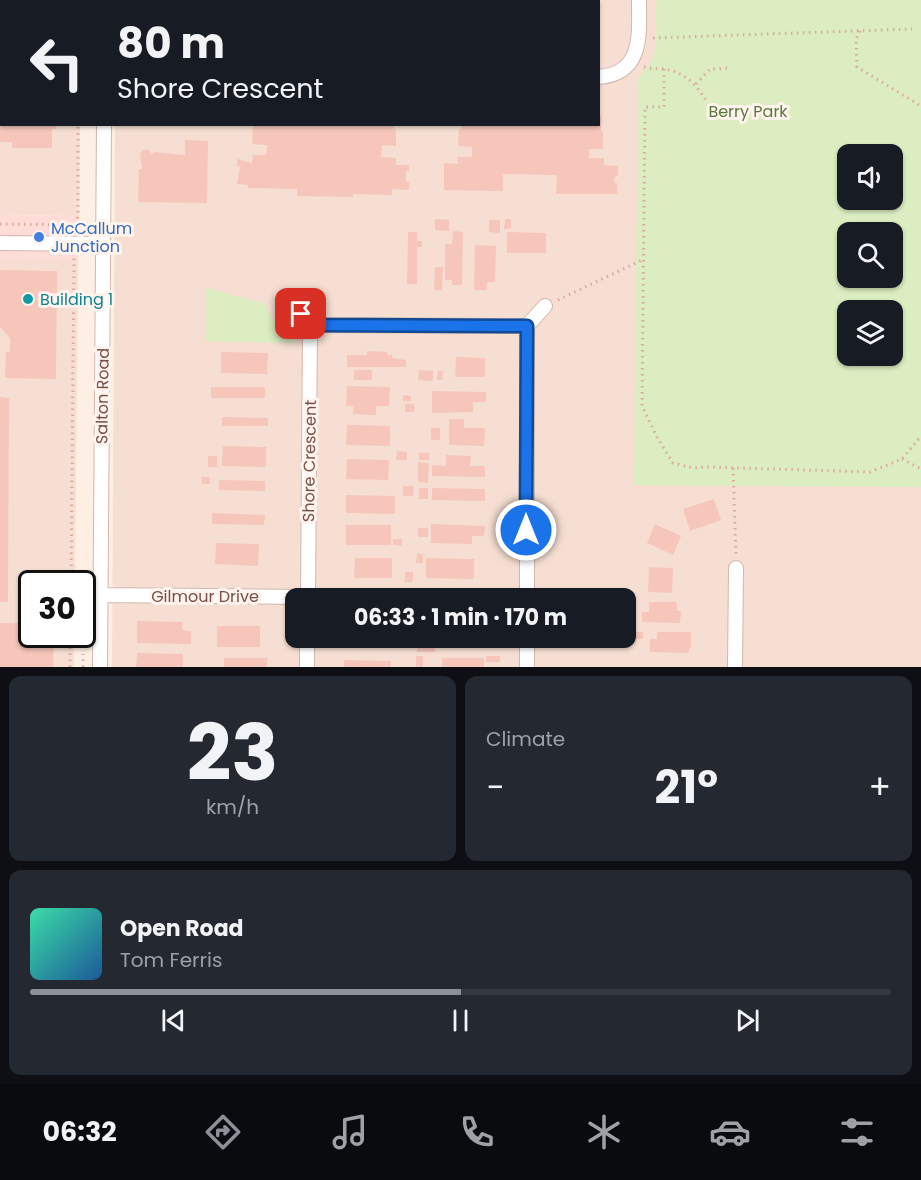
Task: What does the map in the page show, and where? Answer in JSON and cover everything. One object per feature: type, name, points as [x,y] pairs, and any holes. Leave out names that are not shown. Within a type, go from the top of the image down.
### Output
[{"type":"street","points":[[600,77],[621,72],[633,59],[639,39],[639,0]]},
{"type":"street","name":"Salton Road","points":[[100,667],[105,126]]},
{"type":"street","points":[[0,243],[104,244]]},
{"type":"street","points":[[291,304],[310,325],[527,326]]},
{"type":"street","points":[[526,588],[527,326],[545,306]]},
{"type":"street","name":"Shore Crescent","points":[[308,588],[310,325]]},
{"type":"street","points":[[735,667],[736,568]]},
{"type":"street","name":"Gilmour Drive","points":[[101,595],[285,598]]},
{"type":"street","points":[[307,648],[307,667]]},
{"type":"street","points":[[527,648],[527,667]]},
{"type":"path","points":[[639,39],[912,29]]},
{"type":"path","points":[[860,31],[856,39],[857,67],[921,106]]},
{"type":"path","points":[[633,59],[646,68],[676,72],[696,84],[709,106]]},
{"type":"path","points":[[696,84],[710,69],[728,68]]},
{"type":"path","points":[[664,69],[664,107],[645,107],[642,406],[673,464],[693,468],[870,472],[902,459],[921,436]]},
{"type":"path","points":[[70,570],[74,225],[78,216],[78,126]]},
{"type":"path","points":[[0,224],[74,225]]},
{"type":"path","points":[[545,306],[642,260]]},
{"type":"path","points":[[902,459],[921,469]]},
{"type":"path","points":[[733,468],[736,568]]},
{"type":"path","points":[[70,648],[70,667]]},
{"type":"shaded area","points":[[600,0],[921,0],[921,667],[112,667],[115,126],[600,126]]},
{"type":"shaded area","points":[[0,126],[80,126],[79,216],[0,215]]},
{"type":"shaded area","name":"McCallum Junction","points":[[0,215],[79,216],[78,259],[0,259]]},
{"type":"shaded area","points":[[0,259],[78,259],[75,570],[18,570],[18,648],[74,648],[74,667],[0,667]]},
{"type":"green space","name":"Berry Park","points":[[656,0],[921,0],[921,487],[634,485],[638,78],[651,62],[656,47]]},
{"type":"green space","points":[[206,288],[266,304],[276,322],[295,333],[294,343],[205,341]]},
{"type":"building","points":[[601,115],[603,149],[589,149],[589,158],[604,158],[604,165],[618,166],[618,176],[615,176],[614,183],[617,183],[617,194],[556,194],[557,175],[503,174],[503,191],[444,190],[444,163],[458,164],[458,157],[472,157],[472,147],[458,146],[459,129],[462,126],[600,126]]},
{"type":"building","points":[[0,126],[56,126],[56,129],[52,129],[52,148],[12,148],[12,142],[0,142]]},
{"type":"building","points":[[253,126],[394,126],[396,146],[382,145],[381,157],[396,158],[396,165],[409,165],[409,171],[406,171],[406,182],[409,182],[409,190],[392,189],[392,195],[353,194],[353,197],[297,196],[297,189],[248,188],[248,185],[237,184],[240,166],[237,166],[237,159],[252,163],[253,155],[266,155],[267,145],[252,144]]},
{"type":"building","points":[[185,140],[208,141],[207,203],[138,202],[139,169],[142,169],[140,153],[149,150],[152,154],[155,152],[185,155]]},
{"type":"building","points":[[435,219],[449,220],[449,231],[435,230]]},
{"type":"building","points":[[505,219],[511,219],[511,229],[504,229]]},
{"type":"building","points":[[489,220],[500,220],[500,233],[489,232]]},
{"type":"building","points":[[453,231],[463,232],[462,285],[452,285],[452,280],[445,280],[445,244],[452,244]]},
{"type":"building","points":[[408,232],[417,232],[417,241],[422,241],[422,247],[417,247],[417,284],[407,284]]},
{"type":"building","points":[[507,232],[546,233],[546,253],[507,253]]},
{"type":"building","points":[[475,245],[496,246],[495,282],[487,282],[487,290],[474,290]]},
{"type":"building","points":[[435,267],[443,267],[442,290],[434,290]]},
{"type":"building","name":"Building 1","points":[[0,270],[57,271],[56,379],[5,378],[6,352],[10,352],[10,338],[0,327]]},
{"type":"building","points":[[367,351],[387,352],[388,355],[392,355],[392,358],[406,360],[406,367],[347,367],[347,355],[367,355]]},
{"type":"building","points":[[221,352],[268,353],[267,374],[221,373]]},
{"type":"building","points":[[456,357],[485,358],[485,377],[455,377]]},
{"type":"building","points":[[354,370],[372,370],[372,380],[354,380]]},
{"type":"building","points":[[419,370],[433,371],[433,381],[418,380]]},
{"type":"building","points":[[438,371],[443,371],[442,380],[437,380]]},
{"type":"building","points":[[347,386],[390,387],[389,406],[376,406],[376,415],[353,414],[353,406],[346,406]]},
{"type":"building","points":[[211,387],[265,387],[265,398],[211,398]]},
{"type":"building","points":[[432,391],[486,392],[486,402],[473,402],[473,412],[432,413]]},
{"type":"building","points":[[403,395],[411,396],[411,401],[403,401]]},
{"type":"building","points":[[0,397],[9,398],[8,602],[0,602]]},
{"type":"building","points":[[405,404],[414,404],[414,412],[405,412]]},
{"type":"building","points":[[222,417],[268,418],[268,426],[222,426]]},
{"type":"building","points":[[449,419],[464,419],[464,428],[485,428],[484,446],[449,445]]},
{"type":"building","points":[[347,425],[390,426],[390,446],[346,445]]},
{"type":"building","points":[[431,428],[440,428],[440,440],[431,440]]},
{"type":"building","points":[[223,446],[266,447],[266,467],[222,466]]},
{"type":"building","points":[[397,451],[407,452],[407,460],[396,460]]},
{"type":"building","points":[[419,453],[429,453],[429,460],[419,460]]},
{"type":"building","points":[[446,455],[471,456],[470,466],[485,466],[485,477],[432,476],[432,465],[446,466]]},
{"type":"building","points":[[208,456],[217,456],[217,467],[208,467]]},
{"type":"building","points":[[347,459],[389,460],[388,480],[346,479]]},
{"type":"building","points":[[418,462],[429,463],[428,483],[418,482]]},
{"type":"building","points":[[202,477],[210,477],[210,484],[202,484]]},
{"type":"building","points":[[219,480],[265,481],[265,491],[219,490]]},
{"type":"building","points":[[403,486],[414,486],[413,496],[403,496]]},
{"type":"building","points":[[419,488],[428,488],[428,499],[419,499]]},
{"type":"building","points":[[432,488],[485,489],[485,501],[432,500]]},
{"type":"building","points":[[346,495],[395,496],[395,514],[346,513]]},
{"type":"building","points":[[714,499],[721,520],[690,531],[683,509]]},
{"type":"building","points":[[212,513],[265,515],[264,525],[212,524]]},
{"type":"building","points":[[431,524],[485,526],[484,536],[472,536],[472,544],[431,543]]},
{"type":"building","points":[[655,524],[681,536],[673,555],[647,543]]},
{"type":"building","points":[[346,525],[391,525],[391,545],[346,545]]},
{"type":"building","points":[[418,528],[428,528],[428,537],[418,537]]},
{"type":"building","points":[[393,539],[402,539],[402,546],[393,545]]},
{"type":"building","points":[[216,543],[259,544],[258,566],[215,564]]},
{"type":"building","points":[[417,553],[423,554],[423,563],[416,563]]},
{"type":"building","points":[[355,558],[392,558],[392,578],[354,578]]},
{"type":"building","points":[[426,558],[474,559],[474,579],[426,578]]},
{"type":"building","points":[[649,567],[673,568],[672,593],[648,592]]},
{"type":"building","points":[[405,572],[413,572],[413,582],[405,582]]},
{"type":"building","points":[[649,602],[677,602],[677,611],[681,611],[680,623],[642,622],[642,612],[649,612]]},
{"type":"building","points":[[137,621],[183,622],[182,630],[191,631],[191,644],[137,643]]},
{"type":"building","points":[[0,623],[18,623],[18,648],[54,648],[53,667],[0,667]]},
{"type":"building","points":[[217,626],[260,626],[260,647],[217,647]]},
{"type":"building","points":[[636,632],[643,632],[643,639],[636,639]]},
{"type":"building","points":[[657,632],[691,632],[689,653],[650,652],[650,639],[657,639]]},
{"type":"building","points":[[417,648],[435,648],[435,652],[417,652]]},
{"type":"building","points":[[137,653],[183,654],[183,667],[136,667]]},
{"type":"building","points":[[416,656],[423,656],[423,667],[416,667]]},
{"type":"building","points":[[486,656],[500,656],[500,662],[486,662]]},
{"type":"building","points":[[224,658],[267,658],[267,667],[224,667]]},
{"type":"building","points":[[442,658],[484,658],[484,667],[442,667]]},
{"type":"building","points":[[344,660],[391,661],[391,667],[344,667]]},
{"type":"place","name":"McCallum Junction","points":[[39,237]]},
{"type":"place","name":"Building 1","points":[[28,299]]},
{"type":"route","points":[[301,314],[310,325],[527,326],[526,530]]}]
